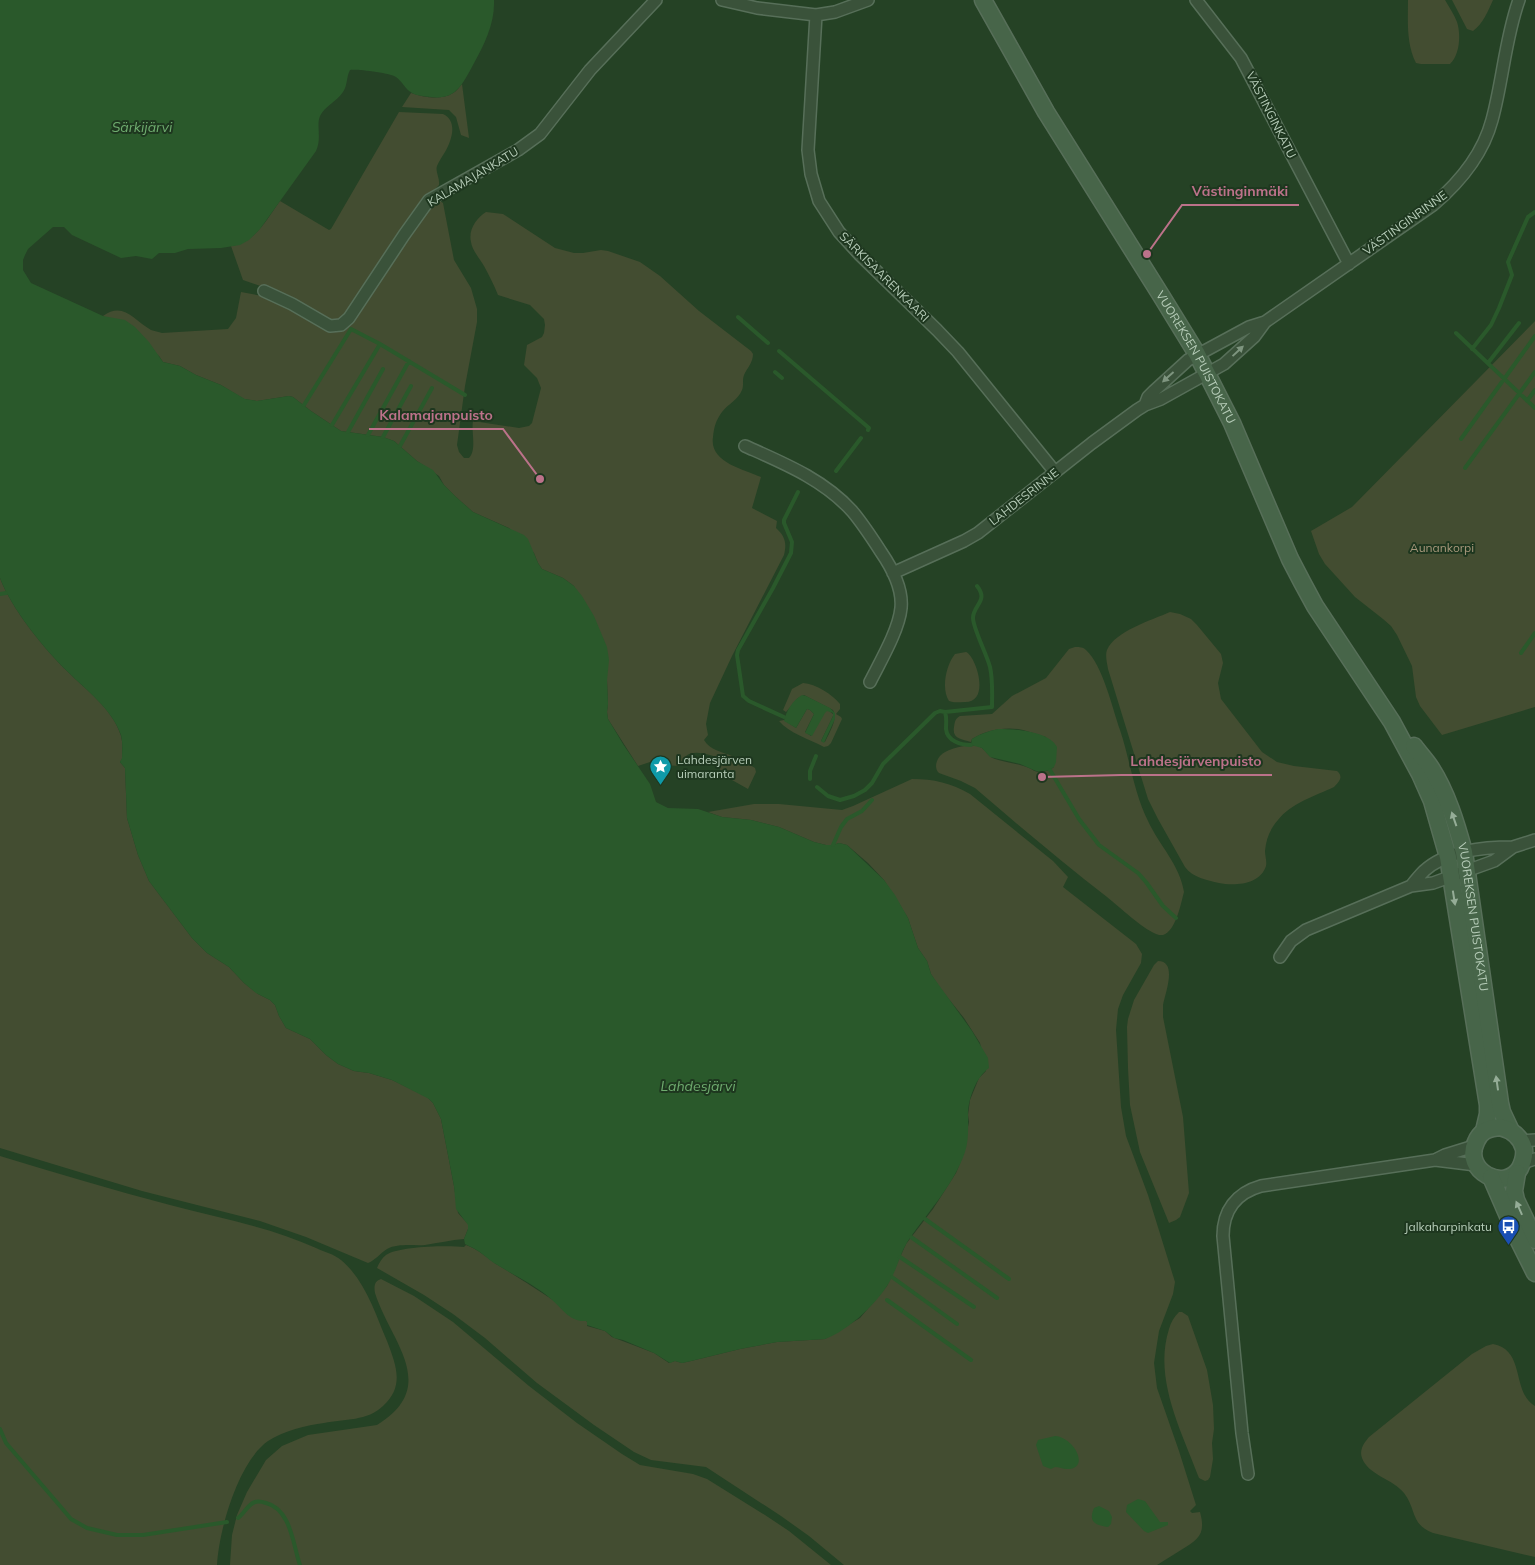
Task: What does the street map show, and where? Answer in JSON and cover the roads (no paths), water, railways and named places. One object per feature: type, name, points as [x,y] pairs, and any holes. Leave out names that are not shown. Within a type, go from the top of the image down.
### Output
[{"type":"main road","name":"VUOREKSEN PUISTOKATU","points":[[983,0],[1046,112],[1197,354],[1232,423],[1290,559],[1302,582],[1325,621],[1392,722],[1409,740],[1442,788],[1458,831],[1456,854],[1502,1112],[1522,1137]]},
{"type":"main road","name":"VUOREKSEN PUISTOKATU","points":[[1459,873],[1488,1105],[1484,1131]]},
{"type":"main road","points":[[1525,1165],[1508,1177],[1500,1179],[1483,1173],[1472,1156],[1477,1138],[1484,1131],[1500,1127],[1522,1137],[1525,1165],[1514,1191],[1516,1200],[1535,1240]]},
{"type":"main road","points":[[1491,1177],[1535,1274]]},
{"type":"street","name":"KALAMAJANKATU","points":[[264,291],[330,326],[344,322],[356,309],[429,200],[518,150],[540,134],[590,70],[656,0]]},
{"type":"street","points":[[722,0],[757,8],[816,15],[835,12],[868,0]]},
{"type":"street","name":"VÄSTINGINKATU","points":[[1196,0],[1233,47],[1247,70],[1349,264]]},
{"type":"street","name":"VÄSTINGINRINNE","points":[[1197,354],[1210,349],[1249,327],[1265,322],[1434,204],[1460,180],[1485,140],[1492,121],[1509,32],[1519,0]]},
{"type":"street","name":"SÄRKISAARENKAARI","points":[[816,15],[808,150],[811,174],[819,201],[839,232],[860,255],[958,352],[1055,472]]},
{"type":"street","name":"VÄSTINGINRINNE","points":[[1207,374],[1224,364],[1254,337],[1265,322]]},
{"type":"street","name":"LAHDESRINNE","points":[[1145,405],[1148,397],[1165,379],[1197,354]]},
{"type":"street","name":"LAHDESRINNE","points":[[893,573],[978,533],[1092,443],[1145,405],[1161,399],[1207,374]]},
{"type":"street","points":[[745,446],[817,481],[836,496],[852,511],[893,573],[898,585],[901,601],[899,618],[870,682]]},
{"type":"street","points":[[1280,957],[1291,941],[1306,930],[1411,886],[1433,883],[1494,861],[1514,847],[1535,840]]},
{"type":"street","points":[[1411,886],[1427,869],[1456,854],[1489,847],[1514,847]]},
{"type":"street","points":[[1435,1160],[1474,1146]]},
{"type":"street","points":[[1248,1474],[1242,1433],[1222,1236],[1224,1224],[1231,1206],[1244,1193],[1261,1186],[1435,1160],[1476,1164]]},
{"type":"water","name":"Lahdesjärvi","points":[[0,0],[494,0],[493,17],[485,42],[461,85],[447,96],[431,97],[414,94],[396,77],[350,70],[343,92],[320,116],[319,141],[316,151],[260,229],[249,240],[240,245],[221,248],[188,249],[175,253],[159,253],[152,259],[136,256],[121,258],[72,235],[64,227],[53,227],[28,249],[23,260],[23,270],[31,283],[103,316],[125,320],[135,327],[149,342],[163,362],[180,366],[221,385],[245,399],[257,401],[293,397],[341,431],[383,437],[394,441],[417,461],[433,470],[444,485],[473,512],[524,535],[528,539],[542,569],[563,578],[574,586],[582,596],[594,616],[607,647],[609,660],[607,681],[608,719],[650,784],[656,802],[668,808],[698,809],[722,817],[751,820],[779,827],[826,845],[839,843],[847,845],[884,880],[908,918],[918,948],[927,961],[931,974],[972,1031],[988,1058],[989,1068],[980,1077],[971,1095],[968,1109],[966,1147],[954,1175],[941,1197],[907,1243],[886,1288],[871,1306],[834,1335],[825,1339],[777,1342],[682,1363],[675,1361],[670,1363],[654,1353],[614,1338],[605,1331],[587,1325],[586,1321],[570,1317],[538,1289],[465,1244],[464,1239],[468,1225],[456,1209],[454,1186],[441,1119],[433,1103],[429,1099],[392,1080],[369,1073],[354,1071],[338,1064],[310,1039],[286,1028],[275,1005],[270,1000],[256,993],[229,967],[207,953],[192,938],[149,881],[138,855],[127,818],[125,768],[120,762],[122,758],[122,741],[117,726],[98,700],[58,662],[39,640],[20,615],[0,578]]},
{"type":"water","points":[[802,695],[830,708],[835,713],[835,719],[824,743],[821,741],[833,713],[827,711],[825,713],[812,736],[805,733],[814,714],[810,710],[807,709],[796,728],[784,721],[790,706]]},
{"type":"water","points":[[998,729],[1030,732],[1047,737],[1057,747],[1054,767],[1041,772],[1036,771],[1020,764],[990,757],[982,748],[971,745],[972,739],[975,737]]},
{"type":"water","points":[[1055,1436],[1068,1442],[1077,1453],[1078,1464],[1074,1468],[1055,1467],[1051,1469],[1043,1466],[1036,1445],[1038,1440]]},
{"type":"water","points":[[1138,1499],[1145,1501],[1160,1522],[1168,1522],[1168,1525],[1148,1533],[1144,1531],[1126,1512],[1127,1505]]},
{"type":"water","points":[[1099,1506],[1109,1511],[1112,1517],[1111,1524],[1108,1527],[1096,1524],[1092,1520],[1094,1508]]},
{"type":"waterway","points":[[1472,349],[1491,325],[1499,308],[1512,275],[1508,262],[1528,217],[1535,212]]},
{"type":"waterway","points":[[738,317],[768,343]]},
{"type":"waterway","points":[[1488,363],[1519,323]]},
{"type":"waterway","points":[[304,405],[351,329],[380,344],[465,395]]},
{"type":"waterway","points":[[1456,333],[1535,408]]},
{"type":"waterway","points":[[1461,439],[1535,336]]},
{"type":"waterway","points":[[332,425],[380,344]]},
{"type":"waterway","points":[[779,351],[869,428],[868,430]]},
{"type":"waterway","points":[[368,435],[409,361]]},
{"type":"waterway","points":[[348,432],[383,369]]},
{"type":"waterway","points":[[775,372],[782,378]]},
{"type":"waterway","points":[[1465,468],[1535,372]]},
{"type":"waterway","points":[[383,437],[411,386]]},
{"type":"waterway","points":[[400,446],[432,388]]},
{"type":"waterway","points":[[1527,401],[1535,390]]},
{"type":"waterway","points":[[836,471],[861,438]]},
{"type":"waterway","points":[[784,717],[749,701],[743,696],[737,655],[791,553],[792,542],[784,520],[798,492]]},
{"type":"waterway","points":[[945,712],[992,707],[990,667],[973,618],[981,599],[977,586]]},
{"type":"waterway","points":[[0,594],[6,593]]},
{"type":"waterway","points":[[1521,653],[1535,633]]},
{"type":"waterway","points":[[817,787],[828,796],[840,800],[865,790],[872,783],[883,764],[935,713],[940,711],[945,712],[946,729],[949,737],[959,743],[971,745]]},
{"type":"waterway","points":[[810,779],[810,771],[816,756]]},
{"type":"waterway","points":[[1050,770],[1079,819],[1099,845],[1138,873],[1163,906],[1176,918]]},
{"type":"waterway","points":[[833,845],[847,819],[862,811],[872,800]]},
{"type":"waterway","points":[[925,1219],[1009,1279]]},
{"type":"waterway","points":[[911,1237],[997,1298]]},
{"type":"waterway","points":[[900,1257],[974,1307]]},
{"type":"waterway","points":[[892,1277],[957,1324]]},
{"type":"waterway","points":[[887,1300],[971,1360]]},
{"type":"waterway","points":[[0,1429],[6,1443],[71,1519],[87,1528],[117,1535],[143,1535],[227,1522]]},
{"type":"waterway","points":[[238,1518],[255,1502],[263,1502],[281,1512],[290,1529],[300,1565]]},
{"type":"place","name":"Västinginmäki","points":[[1147,254]]},
{"type":"place","name":"Kalamajanpuisto","points":[[540,479]]},
{"type":"place","name":"Lahdesjärvenpuisto","points":[[1042,777]]},
{"type":"place","name":"Lahdesjärven uimaranta","points":[[661,786]]},
{"type":"place","name":"Jalkaharpinkatu","points":[[1508,1246]]},
{"type":"water label","name":"Särkijärvi","points":[[142,127]]},
{"type":"park label","name":"Aunankorpi","points":[[1442,548]]}]
